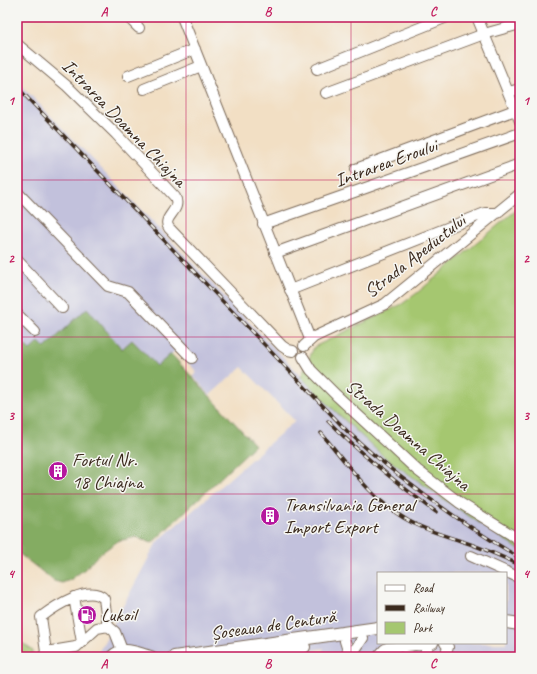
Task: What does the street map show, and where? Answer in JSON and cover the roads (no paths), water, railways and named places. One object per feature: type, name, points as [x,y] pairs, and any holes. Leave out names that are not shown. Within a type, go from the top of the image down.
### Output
[{"type":"main road","points":[[507,622],[520,624]]},
{"type":"main road","name":"Șoseaua de Centură","points":[[174,657],[377,628]]},
{"type":"main road","points":[[507,630],[520,631]]},
{"type":"main road","name":"Șoseaua de Centură","points":[[236,657],[377,636]]},
{"type":"main road","points":[[112,657],[122,650],[132,651],[138,655],[151,657]]},
{"type":"street","points":[[128,17],[139,28]]},
{"type":"street","points":[[182,17],[290,290],[307,343],[306,353],[303,357],[296,357],[293,351]]},
{"type":"street","points":[[317,69],[447,17]]},
{"type":"street","points":[[356,169],[518,117],[477,17]]},
{"type":"street","points":[[326,93],[484,34],[520,24]]},
{"type":"street","name":"Intrarea Doamna Chiajna","points":[[17,44],[67,86],[116,134],[175,197],[177,200],[175,210],[166,220],[167,225],[282,346],[293,351]]},
{"type":"street","points":[[128,76],[195,49]]},
{"type":"street","points":[[144,89],[201,66]]},
{"type":"street","points":[[508,92],[520,88]]},
{"type":"street","name":"Intrarea Eroului","points":[[263,224],[520,133]]},
{"type":"street","points":[[275,253],[520,164]]},
{"type":"street","points":[[17,192],[108,286],[128,292],[192,358]]},
{"type":"street","name":"Strada Apeductului","points":[[293,351],[294,347],[307,343],[385,304],[520,194]]},
{"type":"street","points":[[290,290],[485,213],[498,212]]},
{"type":"street","points":[[17,260],[62,308]]},
{"type":"street","points":[[17,314],[35,332]]},
{"type":"street","name":"Strada Doamna Chiajna","points":[[303,357],[311,370],[336,395],[417,470],[460,503],[520,540]]},
{"type":"street","points":[[471,556],[507,572]]},
{"type":"street","points":[[507,572],[520,578]]},
{"type":"street","points":[[108,626],[97,628],[76,647],[44,655],[41,617],[74,597],[90,593],[96,594],[104,599],[108,626],[114,632],[122,650]]},
{"type":"street","points":[[74,597],[82,642]]},
{"type":"street","points":[[352,654],[363,638]]},
{"type":"street","points":[[345,641],[352,654],[363,657]]},
{"type":"street","points":[[378,657],[387,648],[420,644]]},
{"type":"street","points":[[424,657],[429,644]]},
{"type":"street","points":[[445,644],[448,647],[445,657]]},
{"type":"street","points":[[405,657],[410,645]]},
{"type":"railway","points":[[17,87],[348,432],[409,484],[474,530],[520,558]]},
{"type":"railway","points":[[328,421],[353,446],[380,469],[436,512]]},
{"type":"railway","points":[[321,433],[372,493],[396,513],[421,527],[476,546],[520,565]]},
{"type":"place","name":"Fortul Nr. 18 Chiajna","points":[[58,471]]},
{"type":"place","name":"Transilvania General Import Export","points":[[270,516]]},
{"type":"place","name":"Lukoil","points":[[87,615]]}]
